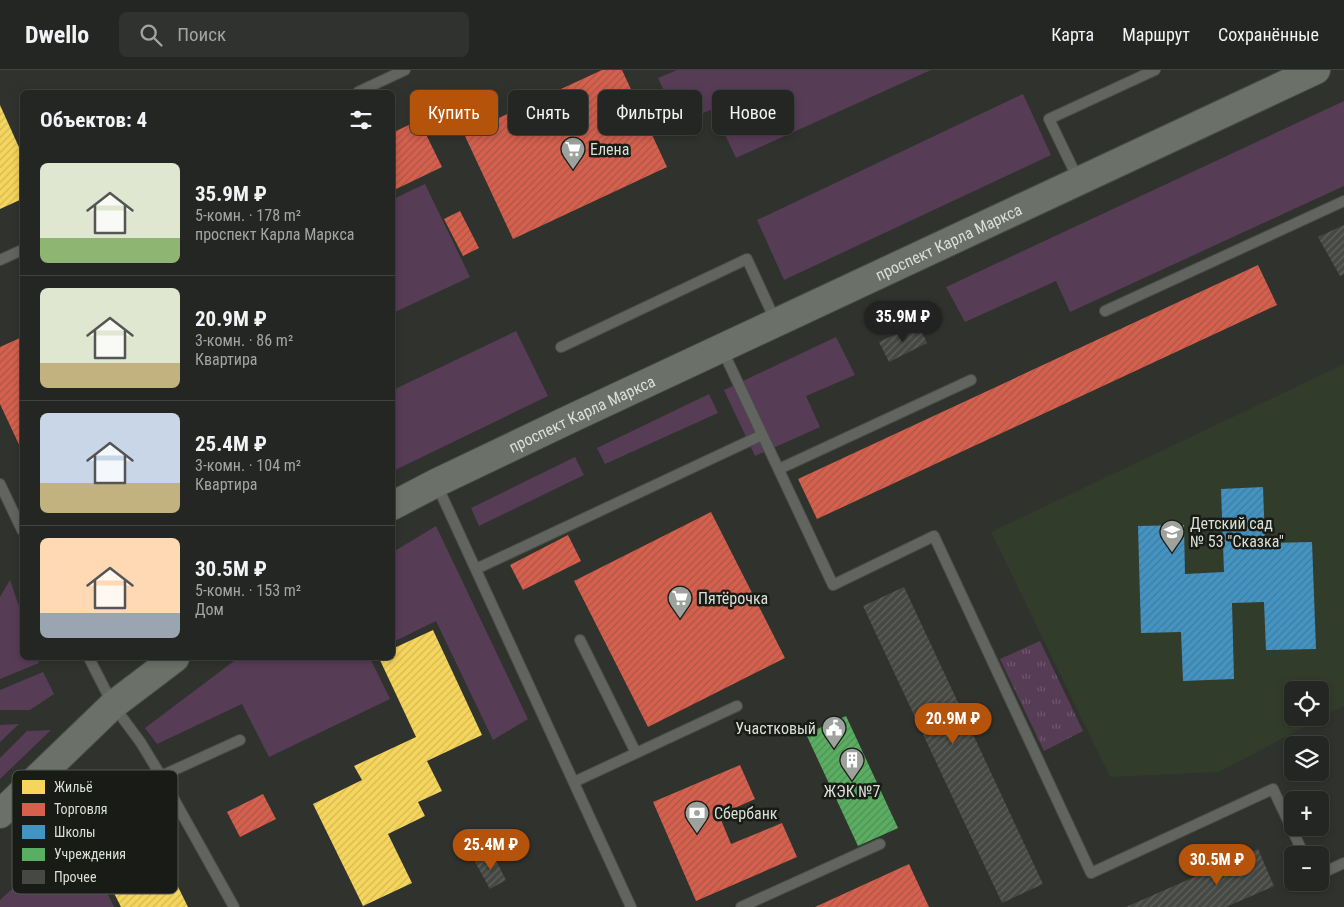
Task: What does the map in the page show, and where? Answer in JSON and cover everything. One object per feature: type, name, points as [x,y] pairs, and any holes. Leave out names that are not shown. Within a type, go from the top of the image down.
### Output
[{"type":"street","name":"проспект Карла Маркса","points":[[395,504],[436,483],[777,322],[1316,70]]},
{"type":"street","points":[[45,770],[113,704],[172,660]]},
{"type":"street","points":[[0,814],[12,802]]},
{"type":"lane","points":[[362,90],[405,70]]},
{"type":"lane","points":[[1079,180],[1049,119],[1155,70]]},
{"type":"lane","points":[[1105,311],[1344,201]]},
{"type":"lane","points":[[0,260],[20,251]]},
{"type":"lane","points":[[561,347],[747,259],[777,322]]},
{"type":"lane","points":[[722,348],[832,585],[934,536],[1091,873],[1273,788],[1300,846]]},
{"type":"lane","points":[[779,469],[971,380]]},
{"type":"lane","points":[[476,568],[762,435]]},
{"type":"lane","points":[[436,483],[632,907]]},
{"type":"lane","points":[[0,484],[20,526]]},
{"type":"lane","points":[[580,640],[636,753]]},
{"type":"lane","points":[[90,660],[113,704],[157,770]]},
{"type":"lane","points":[[574,782],[736,706]]},
{"type":"lane","points":[[174,770],[240,740]]},
{"type":"lane","points":[[178,807],[234,907]]},
{"type":"lane","points":[[741,907],[880,844]]},
{"type":"lane","points":[[1329,870],[1344,863]]},
{"type":"shaded area","name":"Детский сад № 53 \"Сказка\"","points":[[1344,364],[1344,706],[1329,714],[1329,681],[1284,681],[1284,726],[1306,726],[1219,772],[1110,777],[991,532]]},
{"type":"green space","points":[[677,70],[931,70],[794,132],[794,90],[712,90],[712,109],[702,114],[702,90],[664,90],[658,78]]},
{"type":"green space","points":[[1023,94],[1051,155],[784,280],[757,220]]},
{"type":"green space","points":[[1344,101],[1344,186],[1070,312],[1056,281],[965,322],[946,287]]},
{"type":"green space","points":[[725,135],[787,135],[736,158]]},
{"type":"green space","points":[[425,184],[470,277],[395,312],[395,198]]},
{"type":"green space","points":[[516,331],[548,396],[395,470],[395,389]]},
{"type":"green space","points":[[836,337],[855,375],[806,396],[820,427],[755,456],[724,390]]},
{"type":"green space","points":[[709,394],[718,413],[605,464],[597,448]]},
{"type":"green space","points":[[575,457],[584,475],[479,526],[471,508]]},
{"type":"green space","points":[[436,526],[528,719],[493,740],[436,621],[395,641],[395,551]]},
{"type":"green space","points":[[10,580],[20,609],[20,660],[38,660],[39,663],[0,679],[0,597]]},
{"type":"green space","points":[[1040,641],[1083,731],[1044,751],[1000,659]]},
{"type":"green space","points":[[235,660],[371,660],[390,699],[269,757],[242,704],[157,744],[145,728]]},
{"type":"green space","points":[[43,672],[54,694],[30,710],[0,710],[0,690]]},
{"type":"green space","points":[[19,724],[0,742],[0,725]]},
{"type":"green space","points":[[51,730],[0,779],[0,758],[27,731]]},
{"type":"green space","points":[[12,889],[12,894],[108,894],[114,907],[0,907],[0,900]]},
{"type":"building: Жильё","points":[[0,105],[20,150],[20,200],[0,209]]},
{"type":"building: Жильё","points":[[433,630],[482,735],[427,761],[442,791],[418,802],[425,816],[388,834],[412,883],[363,906],[313,804],[362,780],[354,766],[416,737],[380,660],[395,660],[395,648]]},
{"type":"building: Жильё","points":[[178,887],[188,907],[121,907],[114,894],[178,894]]},
{"type":"building: Торговля","points":[[602,70],[622,70],[631,90],[598,90],[598,135],[652,135],[667,167],[513,239],[464,135],[498,135],[498,118],[508,114],[508,135],[588,135],[588,90],[559,90]]},
{"type":"building: Торговля","points":[[410,124],[410,135],[426,135],[442,167],[395,190],[395,132]]},
{"type":"building: Торговля","points":[[460,211],[479,248],[463,256],[444,219]]},
{"type":"building: Торговля","points":[[1258,265],[1277,305],[817,519],[798,479]]},
{"type":"building: Торговля","points":[[20,338],[20,447],[0,404],[0,347]]},
{"type":"building: Торговля","name":"Пятёрочка","points":[[711,512],[785,658],[648,727],[574,581]]},
{"type":"building: Торговля","points":[[568,535],[581,561],[523,590],[510,565]]},
{"type":"building: Торговля","name":"Сбербанк","points":[[740,765],[755,799],[719,815],[731,844],[782,823],[797,857],[696,901],[653,802]]},
{"type":"building: Торговля","points":[[263,794],[276,819],[240,837],[227,812]]},
{"type":"building: Торговля","points":[[909,864],[929,907],[815,907]]},
{"type":"building: Школы","points":[[1263,487],[1265,543],[1312,542],[1316,649],[1266,650],[1264,602],[1232,603],[1234,679],[1183,681],[1181,632],[1141,633],[1138,526],[1184,525],[1185,574],[1224,572],[1221,489]]},
{"type":"building: Учреждения","name":"ЖЭК №7","points":[[846,716],[898,828],[858,846],[806,734]]},
{"type":"building: Прочее","points":[[1344,225],[1344,274],[1340,276],[1318,237]]},
{"type":"building: Прочее","points":[[918,324],[927,343],[889,362],[879,342]]},
{"type":"building: Прочее","points":[[904,587],[1043,884],[1002,903],[863,606]]},
{"type":"building: Прочее","points":[[1258,849],[1274,886],[1226,907],[1126,907]]},
{"type":"building: Прочее","points":[[492,853],[506,880],[490,889],[475,862]]},
{"type":"place","name":"Елена","points":[[573,170]]},
{"type":"place","name":"Детский сад № 53 \"Сказка\"","points":[[1172,553]]},
{"type":"place","name":"Пятёрочка","points":[[680,619]]},
{"type":"place","name":"Участковый","points":[[834,749]]},
{"type":"place","name":"ЖЭК №7","points":[[852,781]]},
{"type":"place","name":"Сбербанк","points":[[697,834]]}]
